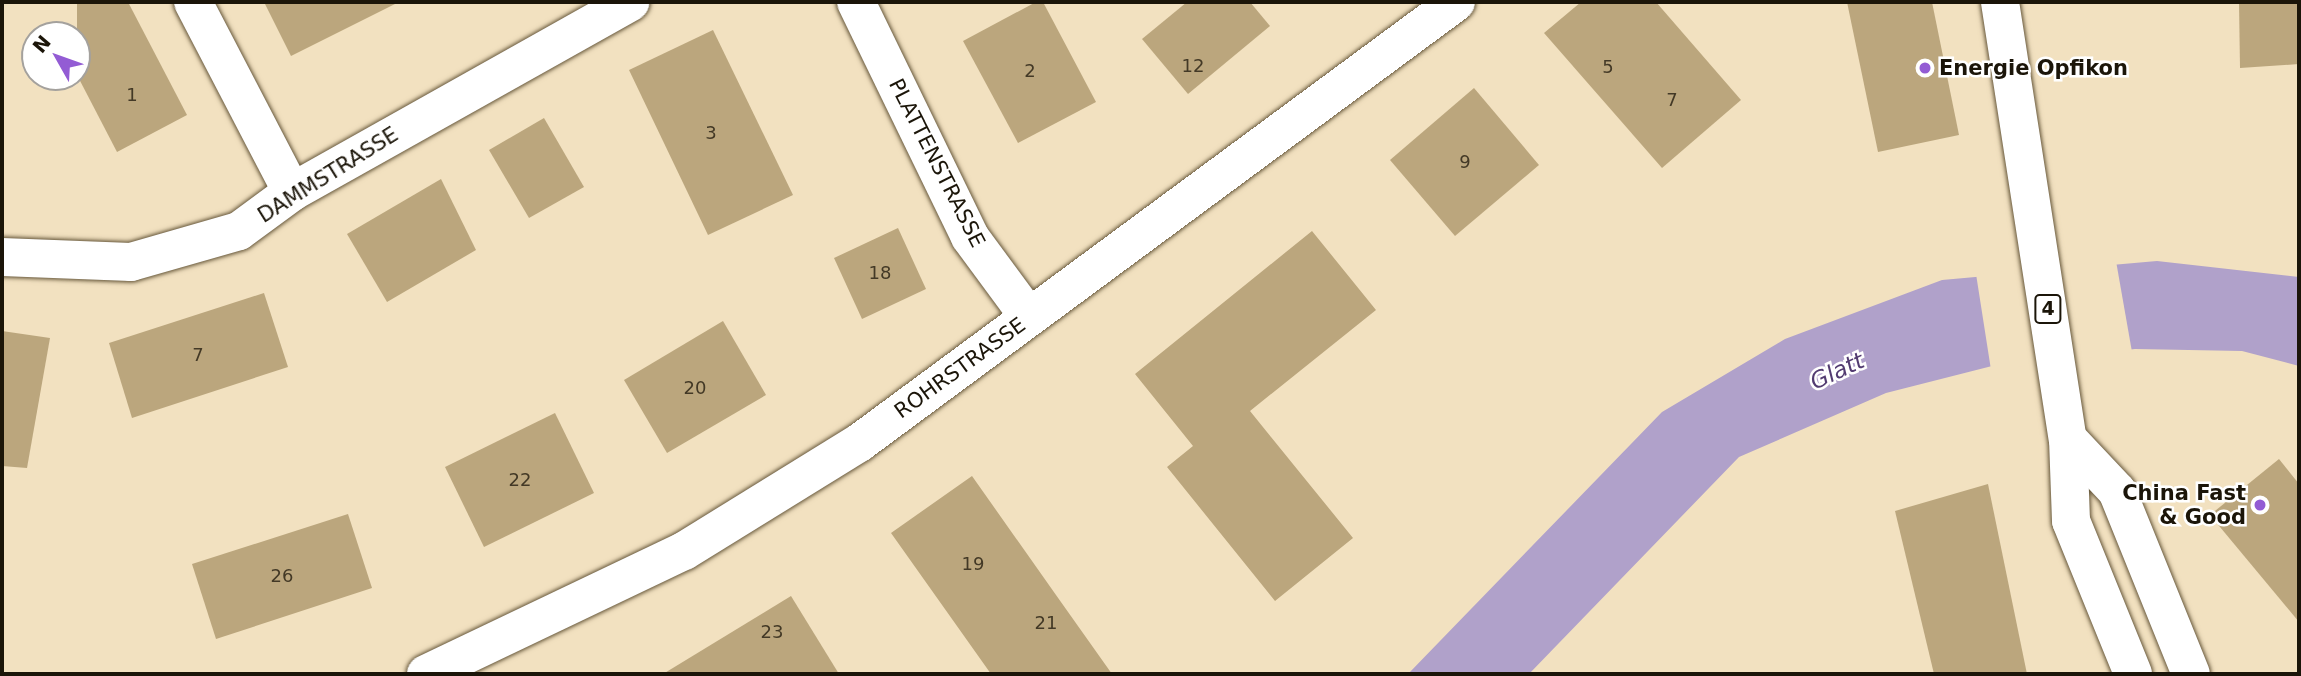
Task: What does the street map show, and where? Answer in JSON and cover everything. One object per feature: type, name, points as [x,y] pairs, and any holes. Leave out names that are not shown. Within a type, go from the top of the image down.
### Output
[{"type":"main road","points":[[193,2],[292,192]]},
{"type":"main road","name":"DAMMSTRASSE","points":[[2,257],[88,265],[180,252],[239,231],[292,192],[629,2]]},
{"type":"main road","name":"PLATTENSTRASSE","points":[[856,2],[970,237],[1029,317]]},
{"type":"main road","name":"ROHRSTRASSE","points":[[426,674],[684,551],[859,443],[1456,2]]},
{"type":"main road","name":"4","points":[[2000,2],[2066,428],[2071,521],[2133,674]]},
{"type":"main road","points":[[2066,428],[2117,491],[2191,674]]},
{"type":"water","name":"Glatt","points":[[2157,261],[2299,277],[2299,366],[2242,351],[2135,349],[1996,365],[1886,393],[1739,457],[1529,674],[1408,674],[1662,412],[1785,339],[1942,280]]},
{"type":"pier","points":[[2116,261],[2132,352],[1991,370],[1976,274]]},
{"type":"building","points":[[77,2],[128,2],[187,115],[117,152],[85,91],[91,91],[91,21],[77,21]]},
{"type":"building","points":[[264,2],[399,2],[291,56]]},
{"type":"building","points":[[1036,2],[1043,2],[1096,102],[1018,143],[963,41]]},
{"type":"building","points":[[1187,2],[1250,2],[1270,26],[1188,94],[1142,39]]},
{"type":"building","points":[[1581,2],[1656,2],[1741,100],[1662,168],[1544,33]]},
{"type":"building","points":[[1847,2],[1932,2],[1959,135],[1878,152]]},
{"type":"building","points":[[2239,2],[2299,2],[2299,64],[2240,68]]},
{"type":"building","points":[[713,30],[793,195],[708,235],[629,70]]},
{"type":"building","points":[[1474,88],[1539,165],[1455,236],[1390,160]]},
{"type":"building","points":[[544,118],[584,187],[529,218],[489,150]]},
{"type":"building","points":[[441,179],[476,250],[387,302],[347,234]]},
{"type":"building","points":[[898,228],[926,289],[862,319],[834,258]]},
{"type":"building","points":[[1312,231],[1376,310],[1250,411],[1353,538],[1275,601],[1167,467],[1193,446],[1135,374]]},
{"type":"building","points":[[264,293],[288,367],[132,418],[109,343]]},
{"type":"building","points":[[723,321],[766,395],[667,453],[624,380]]},
{"type":"building","points":[[2,331],[50,338],[27,468],[2,466]]},
{"type":"building","points":[[555,413],[594,493],[484,547],[445,467]]},
{"type":"building","points":[[2279,459],[2299,484],[2299,622],[2210,515]]},
{"type":"building","points":[[972,476],[1112,674],[991,674],[891,533]]},
{"type":"building","points":[[1988,484],[2027,674],[1934,674],[1895,511]]},
{"type":"building","points":[[348,514],[372,588],[216,639],[192,564]]},
{"type":"building","points":[[791,596],[839,674],[663,674]]},
{"type":"place","name":"Energie Opfikon","points":[[1925,68]]},
{"type":"place","name":"China Fast & Good","points":[[2260,505]]}]
